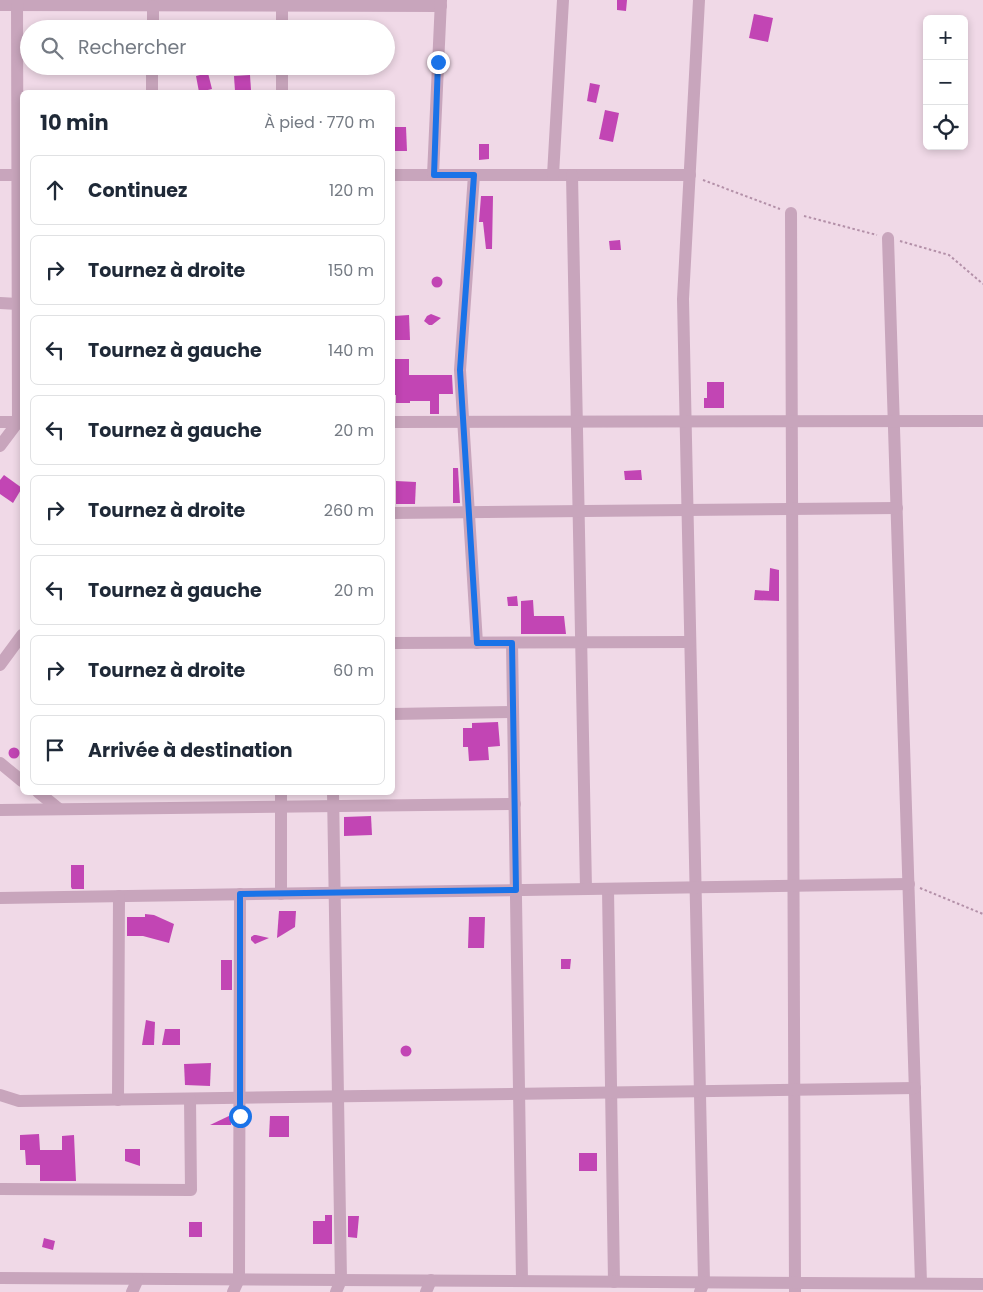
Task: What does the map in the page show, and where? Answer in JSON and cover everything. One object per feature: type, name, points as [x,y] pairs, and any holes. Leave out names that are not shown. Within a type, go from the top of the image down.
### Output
[{"type":"street","points":[[553,175],[563,0]]},
{"type":"street","points":[[699,0],[683,299],[700,1091],[702,1287]]},
{"type":"street","points":[[0,6],[17,3],[153,6],[282,3],[441,3],[434,175]]},
{"type":"street","points":[[17,3],[20,175],[18,304],[20,384]]},
{"type":"street","points":[[282,3],[282,20]]},
{"type":"street","points":[[153,6],[153,20]]},
{"type":"street","points":[[152,75],[152,90]]},
{"type":"street","points":[[282,75],[282,90]]},
{"type":"street","points":[[0,175],[20,175]]},
{"type":"street","points":[[395,175],[690,175]]},
{"type":"street","points":[[474,175],[460,370],[477,643]]},
{"type":"street","points":[[572,175],[586,889]]},
{"type":"street","points":[[791,213],[794,1287]]},
{"type":"street","points":[[888,238],[921,1283]]},
{"type":"street","points":[[0,304],[18,304]]},
{"type":"street","points":[[395,422],[983,421]]},
{"type":"street","points":[[0,422],[20,424]]},
{"type":"street","points":[[0,446],[20,425]]},
{"type":"street","points":[[395,513],[897,508]]},
{"type":"street","points":[[0,665],[20,638]]},
{"type":"street","points":[[395,643],[690,642]]},
{"type":"street","points":[[512,643],[522,1281]]},
{"type":"street","points":[[395,714],[513,712]]},
{"type":"street","points":[[0,763],[20,779]]},
{"type":"street","points":[[42,795],[59,809]]},
{"type":"street","points":[[281,795],[281,894]]},
{"type":"street","points":[[333,795],[341,1280],[336,1292]]},
{"type":"street","points":[[0,810],[515,804]]},
{"type":"street","points":[[0,898],[909,884]]},
{"type":"street","points":[[608,888],[614,1282]]},
{"type":"street","points":[[233,1292],[239,1279],[240,894]]},
{"type":"street","points":[[118,1100],[120,896]]},
{"type":"street","points":[[0,1095],[19,1101],[915,1088]]},
{"type":"street","points":[[0,1189],[191,1190],[190,1099]]},
{"type":"street","points":[[0,1278],[341,1280],[429,1286],[522,1281],[573,1287],[614,1282],[702,1287],[794,1287],[921,1283],[983,1284]]},
{"type":"street","points":[[132,1292],[138,1279]]},
{"type":"path","points":[[690,175],[791,213],[949,255],[983,284]]},
{"type":"path","points":[[909,884],[983,914]]},
{"type":"building","points":[[617,0],[627,0],[626,11],[617,10]]},
{"type":"building","points":[[754,14],[773,18],[768,42],[749,38]]},
{"type":"building","points":[[208,75],[212,89],[199,90],[196,76]]},
{"type":"building","points":[[250,75],[251,90],[235,90],[234,76]]},
{"type":"building","points":[[590,83],[600,85],[596,103],[587,101]]},
{"type":"building","points":[[605,110],[619,113],[613,142],[599,139]]},
{"type":"building","points":[[395,127],[406,127],[407,151],[395,151]]},
{"type":"building","points":[[479,144],[489,144],[489,159],[479,160]]},
{"type":"building","points":[[481,196],[493,196],[492,249],[486,249],[483,222],[479,222]]},
{"type":"building","points":[[620,240],[621,250],[610,250],[609,241]]},
{"type":"building","points":[[437,276],[443,282],[437,288],[431,282]]},
{"type":"building","points":[[431,314],[441,318],[432,325],[429,325],[424,321]]},
{"type":"building","points":[[409,315],[410,340],[395,340],[395,316]]},
{"type":"building","points":[[395,359],[409,359],[409,375],[452,375],[453,394],[439,394],[439,414],[430,414],[430,401],[396,403]]},
{"type":"building","points":[[707,382],[724,382],[724,408],[704,408],[704,398],[707,398]]},
{"type":"building","points":[[453,468],[458,468],[460,503],[453,503]]},
{"type":"building","points":[[641,470],[642,480],[625,480],[624,471]]},
{"type":"building","points":[[4,475],[20,487],[20,491],[13,503],[0,494],[0,480]]},
{"type":"building","points":[[396,481],[416,482],[415,504],[396,504]]},
{"type":"building","points":[[770,568],[779,570],[779,601],[754,600],[755,590],[769,591]]},
{"type":"building","points":[[517,596],[518,606],[508,606],[507,597]]},
{"type":"building","points":[[533,600],[534,616],[564,616],[566,634],[521,634],[521,601]]},
{"type":"building","points":[[498,722],[500,746],[488,747],[489,760],[469,761],[468,747],[463,747],[463,728],[472,728],[472,723]]},
{"type":"building","points":[[12,748],[16,748],[19,753],[18,757],[12,758],[9,755],[9,751]]},
{"type":"building","points":[[371,816],[372,835],[344,836],[344,817]]},
{"type":"building","points":[[71,865],[84,865],[84,889],[72,889]]},
{"type":"building","points":[[279,911],[296,911],[295,927],[277,938]]},
{"type":"building","points":[[145,914],[154,915],[174,924],[169,943],[143,936],[127,936],[127,917],[145,917]]},
{"type":"building","points":[[469,917],[485,917],[484,948],[468,948]]},
{"type":"building","points":[[254,935],[269,938],[255,944],[251,940],[251,937]]},
{"type":"building","points":[[561,959],[571,959],[570,969],[561,969]]},
{"type":"building","points":[[221,960],[232,960],[232,990],[221,990]]},
{"type":"building","points":[[146,1020],[155,1022],[154,1045],[142,1045]]},
{"type":"building","points":[[165,1029],[180,1029],[180,1045],[162,1045]]},
{"type":"building","points":[[404,1046],[408,1046],[411,1051],[410,1055],[404,1056],[401,1053],[401,1049]]},
{"type":"building","points":[[211,1063],[210,1086],[185,1085],[184,1064]]},
{"type":"building","points":[[231,1115],[231,1125],[210,1125]]},
{"type":"building","points":[[270,1116],[289,1116],[289,1137],[269,1137]]},
{"type":"building","points":[[39,1134],[40,1150],[62,1150],[62,1136],[74,1135],[76,1181],[40,1181],[40,1165],[26,1165],[25,1150],[20,1150],[20,1135]]},
{"type":"building","points":[[125,1149],[140,1149],[140,1166],[125,1161]]},
{"type":"building","points":[[579,1153],[597,1153],[597,1171],[579,1171]]},
{"type":"building","points":[[325,1215],[332,1215],[332,1244],[313,1244],[313,1221],[325,1221]]},
{"type":"building","points":[[348,1216],[359,1216],[357,1238],[348,1237]]},
{"type":"building","points":[[189,1222],[202,1222],[202,1237],[189,1237]]},
{"type":"building","points":[[44,1238],[55,1241],[53,1250],[42,1247]]},
{"type":"route","points":[[240,1116],[240,894],[516,890],[512,643],[477,643],[460,370],[474,175],[434,175],[438,62]]}]
